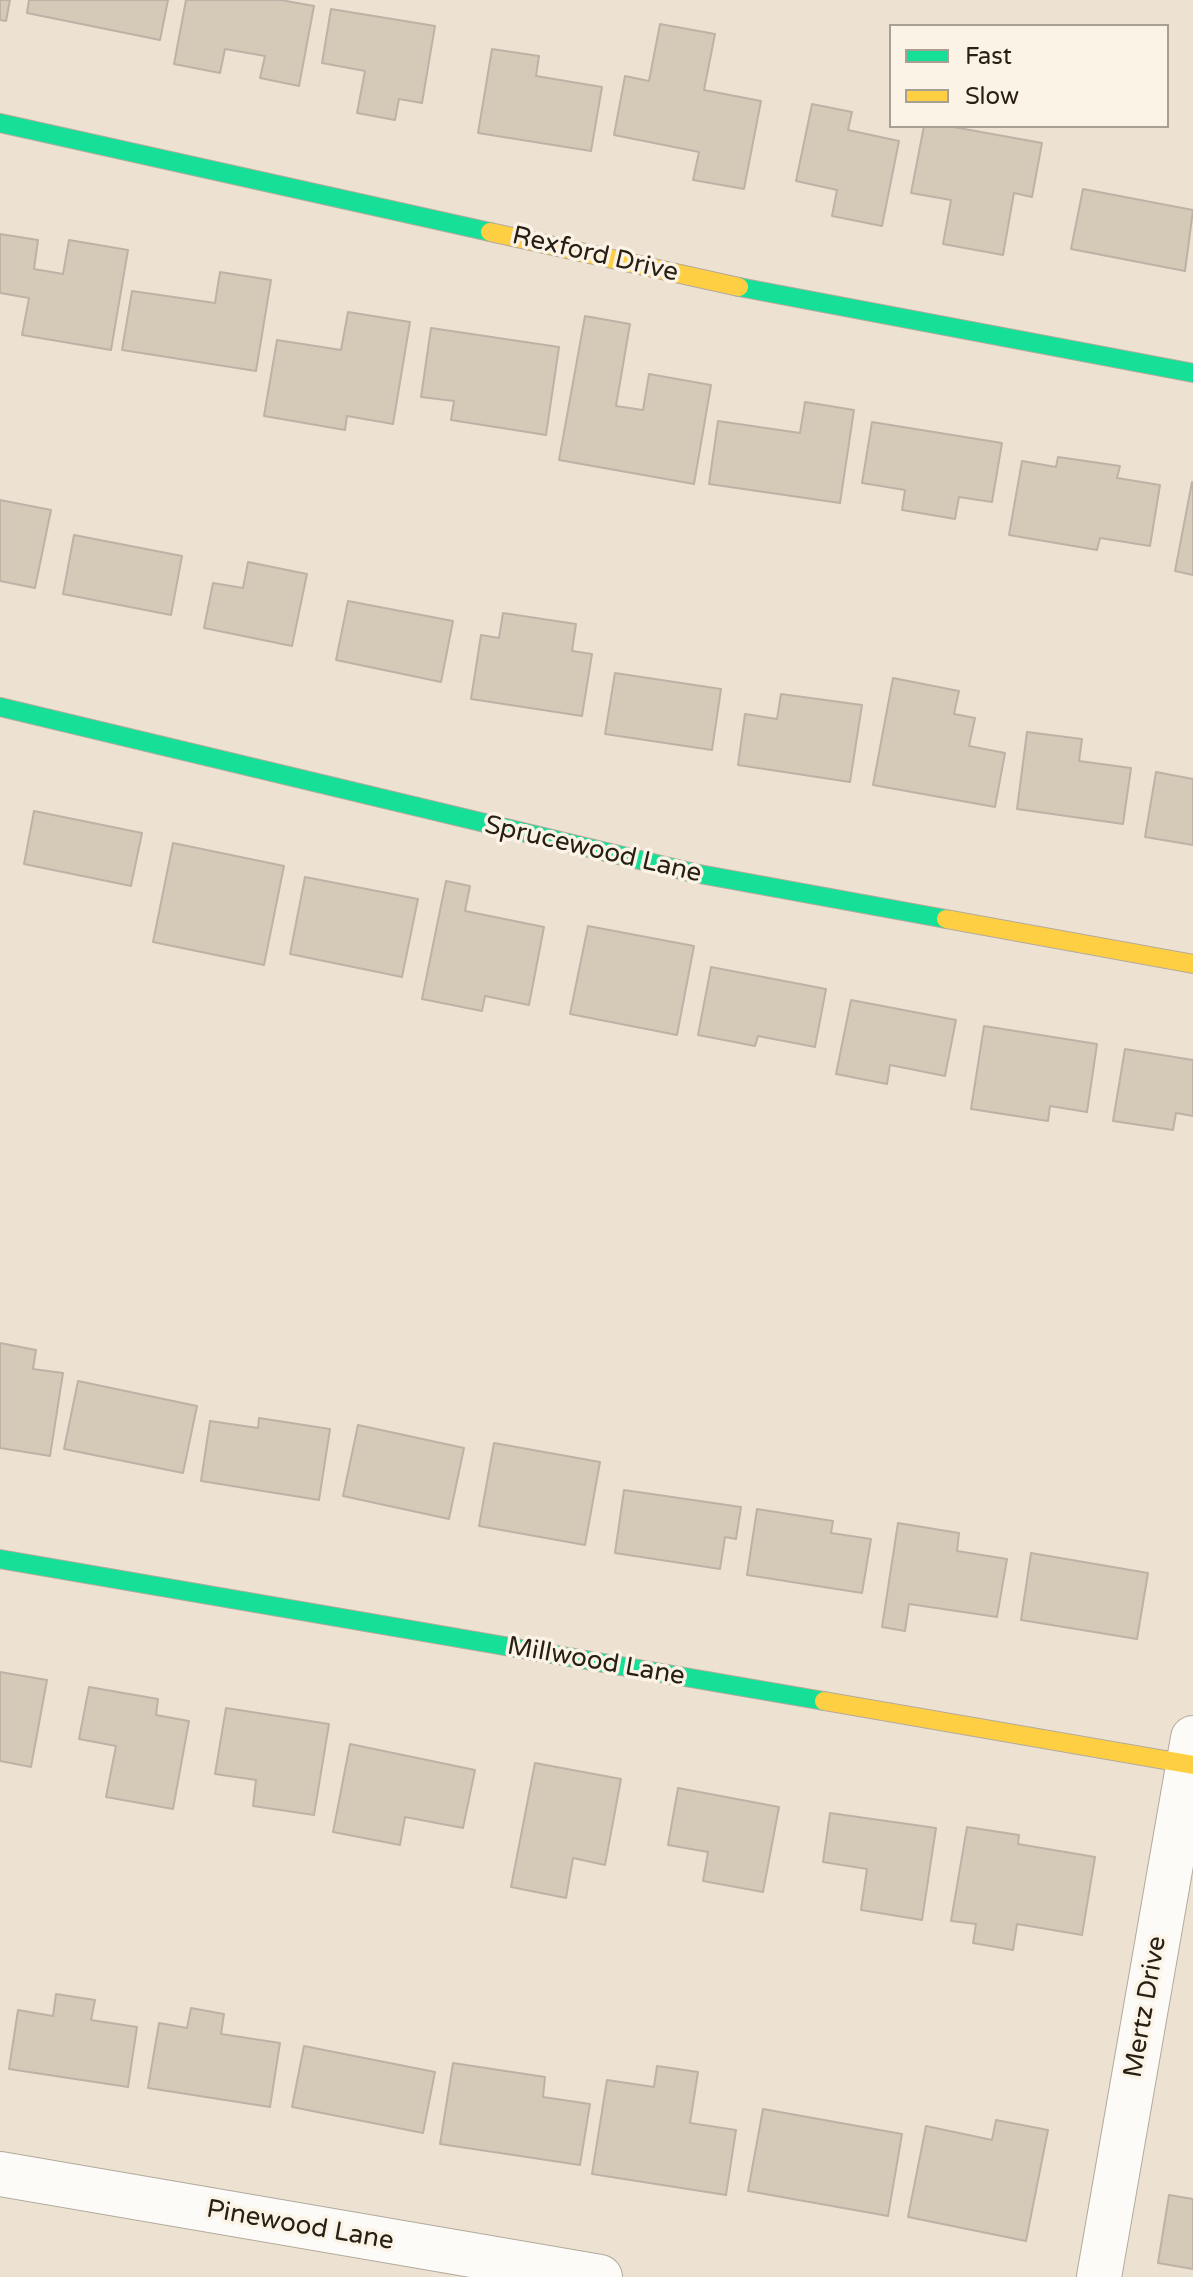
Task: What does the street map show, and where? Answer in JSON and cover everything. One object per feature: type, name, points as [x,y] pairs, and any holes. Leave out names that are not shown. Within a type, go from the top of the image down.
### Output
[{"type":"street","name":"Rexford Drive","points":[[0,123],[720,283],[1193,373]]},
{"type":"street","name":"Sprucewood Lane","points":[[0,707],[679,870],[1193,964]]},
{"type":"street","name":"Millwood Lane","points":[[0,1559],[1191,1756]]},
{"type":"street","name":"Mertz Drive","points":[[1099,2277],[1191,1756]]},
{"type":"street","name":"Pinewood Lane","points":[[0,2174],[600,2277]]},
{"type":"building","points":[[0,0],[10,0],[6,21],[0,20]]},
{"type":"building","points":[[29,0],[168,0],[160,40],[27,13]]},
{"type":"building","points":[[186,0],[281,0],[314,6],[299,86],[260,78],[265,56],[225,49],[220,73],[174,64]]},
{"type":"building","points":[[331,9],[435,26],[422,103],[399,99],[395,120],[357,113],[365,71],[322,63]]},
{"type":"building","points":[[660,24],[715,34],[704,90],[761,101],[744,189],[693,180],[699,152],[614,135],[625,76],[649,81]]},
{"type":"building","points":[[492,49],[539,56],[536,76],[602,87],[591,151],[478,133]]},
{"type":"building","points":[[812,104],[852,112],[848,130],[899,141],[882,226],[832,216],[837,190],[796,181]]},
{"type":"building","points":[[924,128],[959,128],[1042,143],[1032,197],[1014,193],[1003,255],[943,244],[951,200],[911,193]]},
{"type":"building","points":[[1083,189],[1193,210],[1185,271],[1071,249]]},
{"type":"building","points":[[0,234],[38,240],[34,269],[63,274],[69,240],[128,250],[111,350],[22,335],[29,298],[0,293]]},
{"type":"building","points":[[220,272],[271,280],[256,371],[122,350],[132,291],[215,303]]},
{"type":"building","points":[[348,312],[410,322],[393,424],[347,416],[345,430],[264,416],[277,340],[341,350]]},
{"type":"building","points":[[585,316],[630,324],[616,406],[643,410],[649,374],[711,385],[694,484],[559,460]]},
{"type":"building","points":[[431,328],[559,347],[546,435],[451,420],[454,401],[421,397]]},
{"type":"building","points":[[805,402],[854,410],[840,503],[709,484],[718,421],[800,433]]},
{"type":"building","points":[[872,422],[1002,443],[992,502],[959,497],[955,519],[902,510],[905,490],[862,483]]},
{"type":"building","points":[[1058,457],[1120,466],[1117,478],[1160,485],[1150,546],[1100,538],[1097,550],[1009,535],[1022,461],[1056,467]]},
{"type":"building","points":[[1193,483],[1193,575],[1175,571]]},
{"type":"building","points":[[0,500],[51,510],[35,588],[0,581]]},
{"type":"building","points":[[74,535],[182,556],[171,615],[63,594]]},
{"type":"building","points":[[248,562],[307,574],[292,646],[204,628],[213,583],[243,588]]},
{"type":"building","points":[[348,601],[453,621],[441,682],[336,660]]},
{"type":"building","points":[[503,613],[576,624],[572,651],[592,654],[582,716],[471,699],[481,635],[499,638]]},
{"type":"building","points":[[615,673],[721,689],[712,750],[605,734]]},
{"type":"building","points":[[893,678],[959,691],[954,714],[975,718],[969,746],[1005,753],[995,807],[873,785]]},
{"type":"building","points":[[781,694],[862,705],[850,782],[738,765],[745,714],[777,719]]},
{"type":"building","points":[[1027,732],[1082,739],[1079,761],[1131,768],[1123,824],[1017,809]]},
{"type":"building","points":[[1156,772],[1193,779],[1193,845],[1145,837]]},
{"type":"building","points":[[34,811],[142,833],[131,886],[24,864]]},
{"type":"building","points":[[173,843],[284,866],[264,965],[153,942]]},
{"type":"building","points":[[305,877],[418,899],[402,977],[290,954]]},
{"type":"building","points":[[446,881],[470,886],[465,911],[544,927],[529,1005],[485,996],[482,1011],[422,999]]},
{"type":"building","points":[[588,926],[694,946],[677,1035],[570,1014]]},
{"type":"building","points":[[711,967],[826,989],[815,1047],[758,1036],[755,1046],[698,1035]]},
{"type":"building","points":[[851,1000],[956,1020],[945,1076],[890,1065],[887,1084],[836,1074]]},
{"type":"building","points":[[984,1026],[1097,1044],[1087,1112],[1050,1106],[1048,1121],[971,1109]]},
{"type":"building","points":[[1125,1049],[1193,1060],[1193,1116],[1176,1113],[1173,1130],[1113,1121]]},
{"type":"building","points":[[0,1343],[36,1350],[33,1369],[63,1373],[50,1456],[0,1448]]},
{"type":"building","points":[[78,1381],[197,1406],[183,1473],[64,1449]]},
{"type":"building","points":[[259,1418],[330,1429],[319,1500],[201,1481],[210,1421],[258,1428]]},
{"type":"building","points":[[358,1425],[464,1448],[449,1519],[343,1496]]},
{"type":"building","points":[[494,1443],[600,1462],[585,1545],[479,1526]]},
{"type":"building","points":[[624,1490],[741,1507],[736,1539],[725,1537],[720,1569],[615,1553]]},
{"type":"building","points":[[757,1509],[833,1521],[831,1533],[871,1539],[862,1593],[747,1575]]},
{"type":"building","points":[[898,1523],[959,1533],[957,1551],[1007,1559],[997,1617],[909,1604],[905,1631],[882,1627]]},
{"type":"building","points":[[1031,1553],[1148,1573],[1137,1639],[1021,1620]]},
{"type":"building","points":[[0,1672],[47,1680],[31,1767],[0,1761]]},
{"type":"building","points":[[89,1687],[158,1699],[156,1715],[189,1721],[173,1809],[106,1797],[116,1746],[79,1739]]},
{"type":"building","points":[[226,1708],[329,1724],[314,1815],[253,1806],[256,1780],[215,1774]]},
{"type":"building","points":[[350,1744],[475,1770],[463,1828],[405,1817],[400,1845],[333,1832]]},
{"type":"building","points":[[535,1763],[621,1779],[605,1865],[573,1858],[566,1898],[511,1887]]},
{"type":"building","points":[[678,1788],[779,1807],[763,1892],[703,1881],[708,1852],[668,1845]]},
{"type":"building","points":[[830,1813],[936,1828],[922,1920],[861,1910],[867,1869],[823,1862]]},
{"type":"building","points":[[967,1827],[1019,1835],[1018,1844],[1095,1857],[1082,1935],[1017,1924],[1013,1950],[973,1943],[976,1924],[951,1921]]},
{"type":"building","points":[[56,1994],[95,2000],[91,2020],[137,2027],[128,2087],[9,2069],[18,2010],[53,2016]]},
{"type":"building","points":[[191,2008],[224,2014],[221,2034],[280,2043],[270,2107],[148,2088],[159,2023],[187,2028]]},
{"type":"building","points":[[304,2046],[435,2072],[423,2133],[292,2107]]},
{"type":"building","points":[[453,2063],[545,2077],[543,2097],[590,2104],[580,2165],[440,2144]]},
{"type":"building","points":[[657,2066],[698,2072],[690,2123],[736,2130],[726,2195],[592,2174],[607,2080],[654,2087]]},
{"type":"building","points":[[763,2109],[902,2134],[888,2216],[748,2191]]},
{"type":"building","points":[[996,2120],[1048,2130],[1026,2241],[908,2217],[926,2126],[992,2140]]},
{"type":"building","points":[[1169,2195],[1193,2199],[1193,2269],[1158,2263]]},
{"type":"traffic: fast","points":[[0,123],[490,232]]},
{"type":"traffic: fast","points":[[739,287],[1193,373]]},
{"type":"traffic: fast","points":[[0,707],[694,873],[946,919]]},
{"type":"traffic: fast","points":[[0,1559],[824,1701]]},
{"type":"traffic: slow","points":[[490,232],[739,287]]},
{"type":"traffic: slow","points":[[946,919],[1193,964]]},
{"type":"traffic: slow","points":[[824,1701],[1193,1765]]}]
